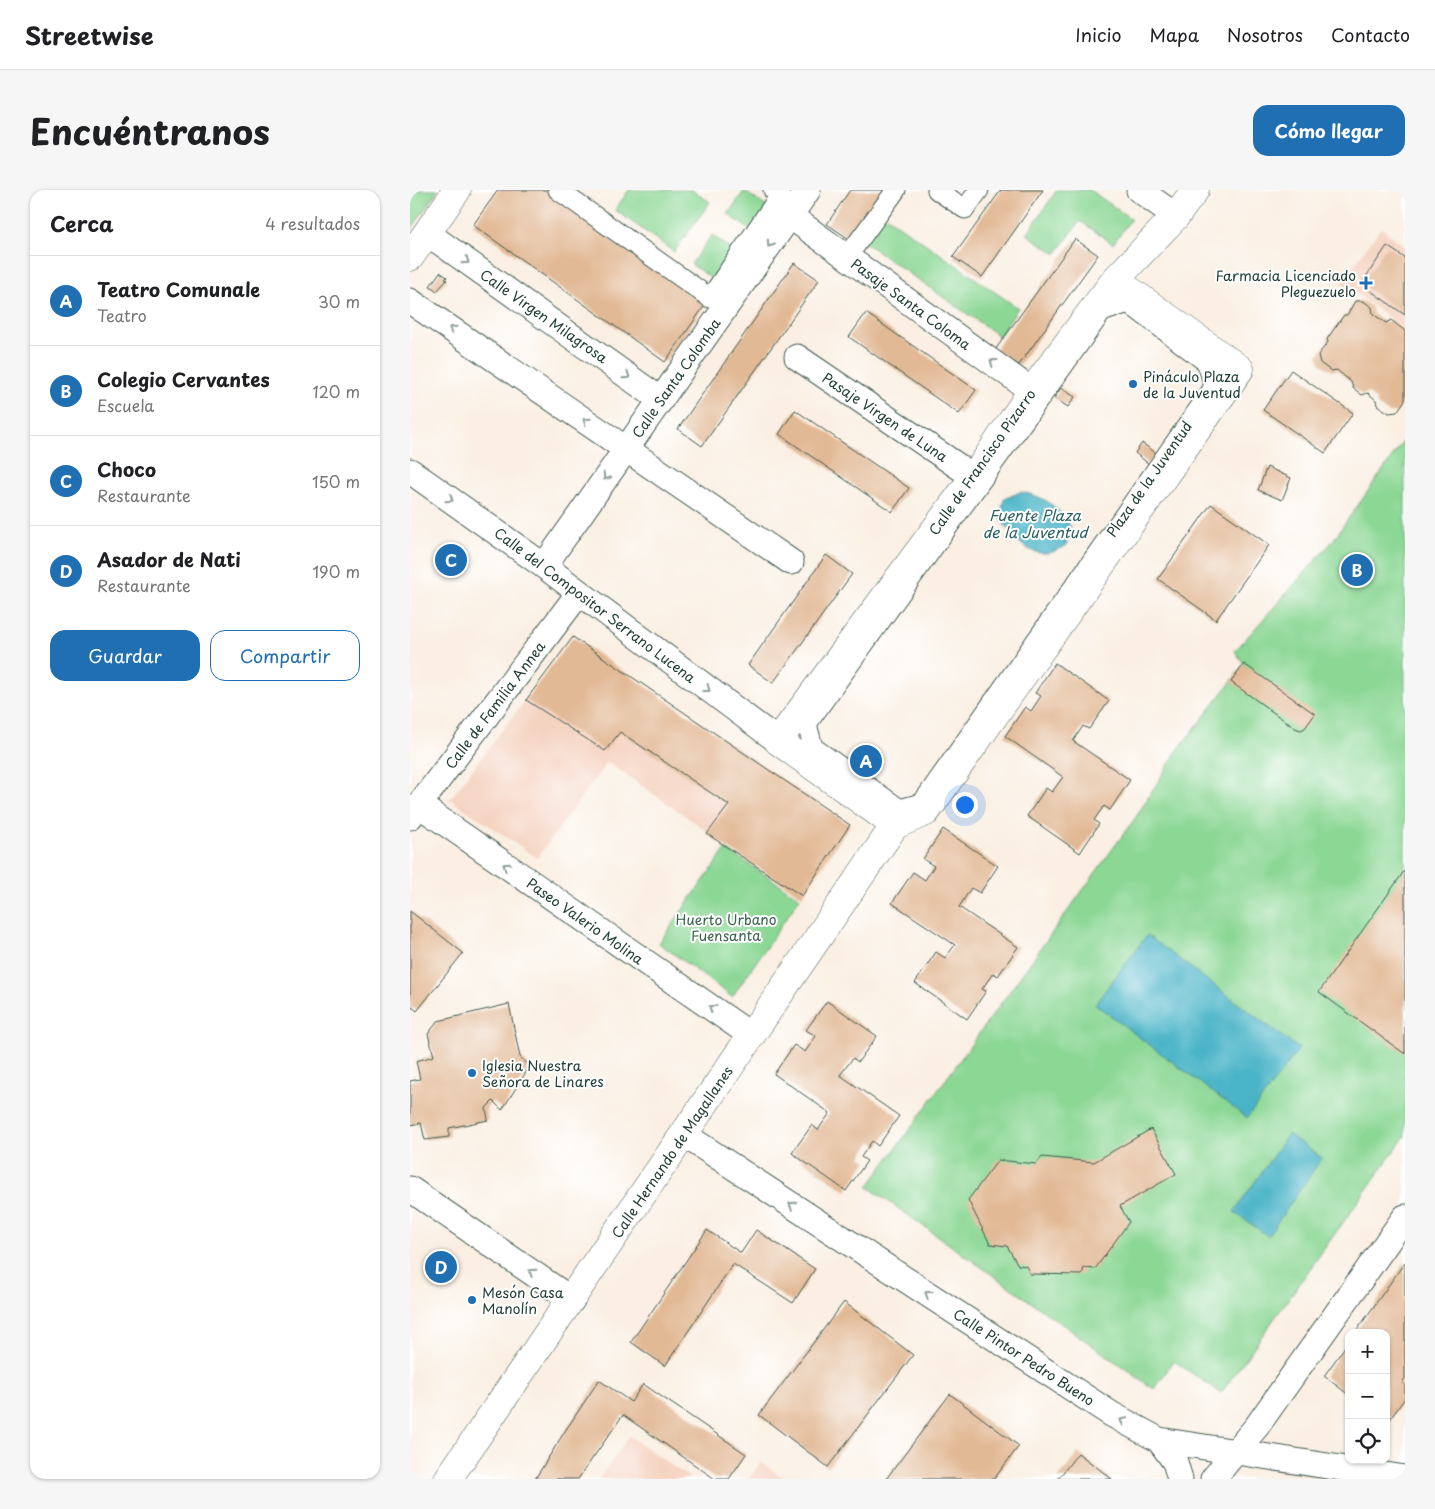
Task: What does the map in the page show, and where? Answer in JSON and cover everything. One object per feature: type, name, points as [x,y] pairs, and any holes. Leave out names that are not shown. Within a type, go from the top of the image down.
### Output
[{"type":"street","points":[[410,257],[457,190]]},
{"type":"street","points":[[558,190],[710,298],[780,195],[773,190]]},
{"type":"street","name":"Calle Santa Colomba","points":[[544,566],[808,190]]},
{"type":"street","points":[[847,257],[896,190]]},
{"type":"street","points":[[937,190],[964,209],[979,190]]},
{"type":"street","points":[[1139,190],[1176,216]]},
{"type":"street","name":"Calle de Francisco Pizarro","points":[[778,741],[974,477],[1032,391],[1115,280],[1176,216],[1194,190]]},
{"type":"street","name":"Pasaje Santa Coloma","points":[[790,216],[1032,391]]},
{"type":"street","name":"Calle Virgen Milagrosa","points":[[427,233],[661,400]]},
{"type":"street","name":"Plaza de la Juventud","points":[[896,825],[926,812],[1240,369],[1115,280]]},
{"type":"street","points":[[410,301],[791,562]]},
{"type":"street","name":"Plaza de la Juventud","points":[[1128,304],[1207,363],[1214,388],[922,803],[900,809],[813,747],[807,724],[1102,312],[1128,304]]},
{"type":"street","name":"Pasaje Virgen de Luna","points":[[797,357],[974,477]]},
{"type":"street","name":"Calle del Compositor Serrano Lucena","points":[[410,471],[544,566],[778,741]]},
{"type":"street","name":"Calle de Familia Annea","points":[[415,811],[580,593]]},
{"type":"street","points":[[778,741],[896,825]]},
{"type":"street","name":"Paseo Valerio Molina","points":[[415,811],[752,1036]]},
{"type":"street","name":"Calle Hernando de Magallanes","points":[[448,1479],[896,825]]},
{"type":"street","name":"Calle Pintor Pedro Bueno","points":[[683,1134],[1111,1414],[1160,1440],[1405,1478]]},
{"type":"street","points":[[410,1189],[572,1300]]},
{"type":"street","points":[[1213,1479],[1257,1426],[1405,1217]]},
{"type":"street","points":[[1160,1440],[1175,1462],[1180,1479]]},
{"type":"shaded area","points":[[1381,228],[1405,246],[1405,329],[1341,283]]},
{"type":"shaded area","points":[[573,637],[850,825],[802,896],[607,762],[537,858],[450,799]]},
{"type":"shaded area","points":[[629,1436],[691,1479],[599,1479]]},
{"type":"shaded area","points":[[761,1462],[785,1479],[749,1479]]},
{"type":"green space","points":[[411,190],[438,190],[410,231],[410,192]]},
{"type":"green space","points":[[629,190],[692,190],[710,202],[674,252],[615,210]]},
{"type":"green space","points":[[1057,190],[1090,190],[1131,219],[1113,244],[1080,221],[1056,254],[1027,234]]},
{"type":"green space","points":[[744,191],[767,207],[750,230],[728,214]]},
{"type":"green space","points":[[884,215],[1018,308],[999,336],[864,242]]},
{"type":"green space","points":[[712,235],[735,252],[715,281],[691,264]]},
{"type":"green space","points":[[1405,439],[1405,775],[1403,778],[1405,779],[1405,1136],[1221,1393],[1174,1361],[1154,1389],[868,1187],[1138,814],[1177,751],[1244,664],[1235,651],[1331,543]]},
{"type":"green space","name":"Huerto Urbano Fuensanta","points":[[726,849],[800,898],[732,997],[659,943]]},
{"type":"water","name":"Fuente Plaza de la Juventud","points":[[1020,492],[1044,499],[1056,508],[1071,528],[1066,546],[1052,552],[1036,552],[1021,544],[1009,531],[1000,517],[1004,499]]},
{"type":"water","points":[[1147,935],[1299,1049],[1247,1118],[1095,1004]]},
{"type":"water","points":[[1288,1134],[1322,1158],[1268,1236],[1234,1212]]},
{"type":"building","points":[[498,190],[557,190],[710,298],[665,362],[473,225]]},
{"type":"building","points":[[850,190],[887,190],[852,241],[827,224]]},
{"type":"building","points":[[1001,190],[1043,190],[982,277],[953,257]]},
{"type":"building","points":[[1075,239],[1098,255],[1019,365],[995,350]]},
{"type":"building","points":[[1387,246],[1405,258],[1405,315],[1361,284]]},
{"type":"building","points":[[794,263],[819,280],[702,446],[678,429]]},
{"type":"building","points":[[440,272],[447,277],[445,279],[447,280],[437,291],[430,286]]},
{"type":"building","points":[[1355,301],[1363,301],[1372,307],[1373,314],[1386,323],[1391,320],[1405,331],[1405,400],[1397,412],[1389,413],[1377,405],[1376,400],[1368,393],[1362,395],[1353,388],[1351,382],[1337,370],[1331,371],[1320,363],[1318,355],[1328,342],[1327,339],[1344,315],[1347,315]]},
{"type":"building","points":[[866,313],[976,390],[959,414],[849,337]]},
{"type":"building","points":[[1291,370],[1353,413],[1325,453],[1263,410]]},
{"type":"building","points":[[1061,388],[1075,397],[1068,407],[1054,398]]},
{"type":"building","points":[[795,410],[909,488],[892,512],[779,434]]},
{"type":"building","points":[[1142,443],[1156,453],[1149,464],[1135,453]]},
{"type":"building","points":[[1267,467],[1291,478],[1282,500],[1258,490]]},
{"type":"building","points":[[1211,504],[1269,545],[1216,620],[1158,579]]},
{"type":"building","points":[[826,555],[852,574],[773,683],[748,665]]},
{"type":"building","points":[[573,637],[850,825],[802,896],[707,834],[729,805],[620,732],[605,751],[526,700]]},
{"type":"building","points":[[1055,663],[1109,701],[1089,729],[1083,726],[1073,741],[1130,780],[1110,810],[1104,806],[1094,820],[1099,824],[1080,853],[1027,816],[1046,788],[1052,792],[1063,777],[1005,736],[1025,707],[1031,711],[1041,696],[1035,693]]},
{"type":"building","points":[[1244,664],[1315,714],[1305,728],[1301,730],[1295,728],[1231,682]]},
{"type":"building","points":[[943,829],[998,866],[980,893],[971,888],[959,907],[1018,947],[998,976],[993,973],[982,989],[986,991],[967,1019],[915,983],[936,952],[945,958],[955,945],[892,903],[913,872],[925,880],[934,866],[923,859]]},
{"type":"building","points":[[1405,870],[1405,1054],[1319,992]]},
{"type":"building","points":[[410,911],[463,953],[417,1011],[412,1007],[410,1010]]},
{"type":"building","points":[[827,1001],[877,1036],[858,1062],[853,1058],[840,1075],[899,1116],[878,1146],[872,1141],[861,1157],[867,1161],[846,1191],[792,1153],[812,1125],[818,1130],[830,1113],[774,1074],[794,1045],[805,1052],[816,1036],[806,1030]]},
{"type":"building","name":"Iglesia Nuestra Señora de Linares","points":[[509,1004],[520,1057],[530,1066],[502,1110],[493,1101],[486,1108],[488,1120],[449,1128],[449,1137],[425,1140],[421,1123],[410,1125],[410,1081],[420,1079],[416,1061],[434,1056],[428,1034],[438,1021]]},
{"type":"building","points":[[1151,1129],[1176,1174],[1120,1206],[1129,1222],[1095,1269],[1084,1268],[1082,1275],[1030,1274],[1026,1266],[1018,1265],[1007,1246],[990,1244],[968,1200],[998,1160],[1036,1164],[1042,1157],[1094,1162]]},
{"type":"building","points":[[707,1230],[741,1253],[756,1230],[815,1269],[793,1303],[733,1264],[665,1366],[631,1342]]},
{"type":"building","points":[[1405,1262],[1405,1378],[1402,1383],[1405,1385],[1405,1398],[1390,1419],[1390,1329],[1358,1329]]},
{"type":"building","points":[[844,1302],[913,1355],[828,1467],[759,1415]]},
{"type":"building","points":[[1345,1347],[1345,1392],[1324,1376]]},
{"type":"building","points":[[599,1380],[631,1402],[643,1384],[746,1454],[729,1479],[715,1479],[623,1415],[578,1479],[535,1479]]},
{"type":"building","points":[[950,1394],[1019,1446],[994,1479],[886,1479]]},
{"type":"building","points":[[1078,1453],[1112,1479],[1058,1479]]},
{"type":"place","name":"Farmacia Licenciado Pleguezuelo","points":[[1366,283]]},
{"type":"place","name":"Pináculo Plaza de la Juventud","points":[[1133,384]]},
{"type":"place","name":"Choco","points":[[451,560]]},
{"type":"place","name":"Colegio Cervantes","points":[[1357,570]]},
{"type":"place","name":"Teatro Comunale","points":[[866,761]]},
{"type":"place","name":"Iglesia Nuestra Señora de Linares","points":[[472,1073]]},
{"type":"place","name":"Asador de Nati","points":[[441,1267]]},
{"type":"place","name":"Mesón Casa Manolín","points":[[472,1300]]}]
